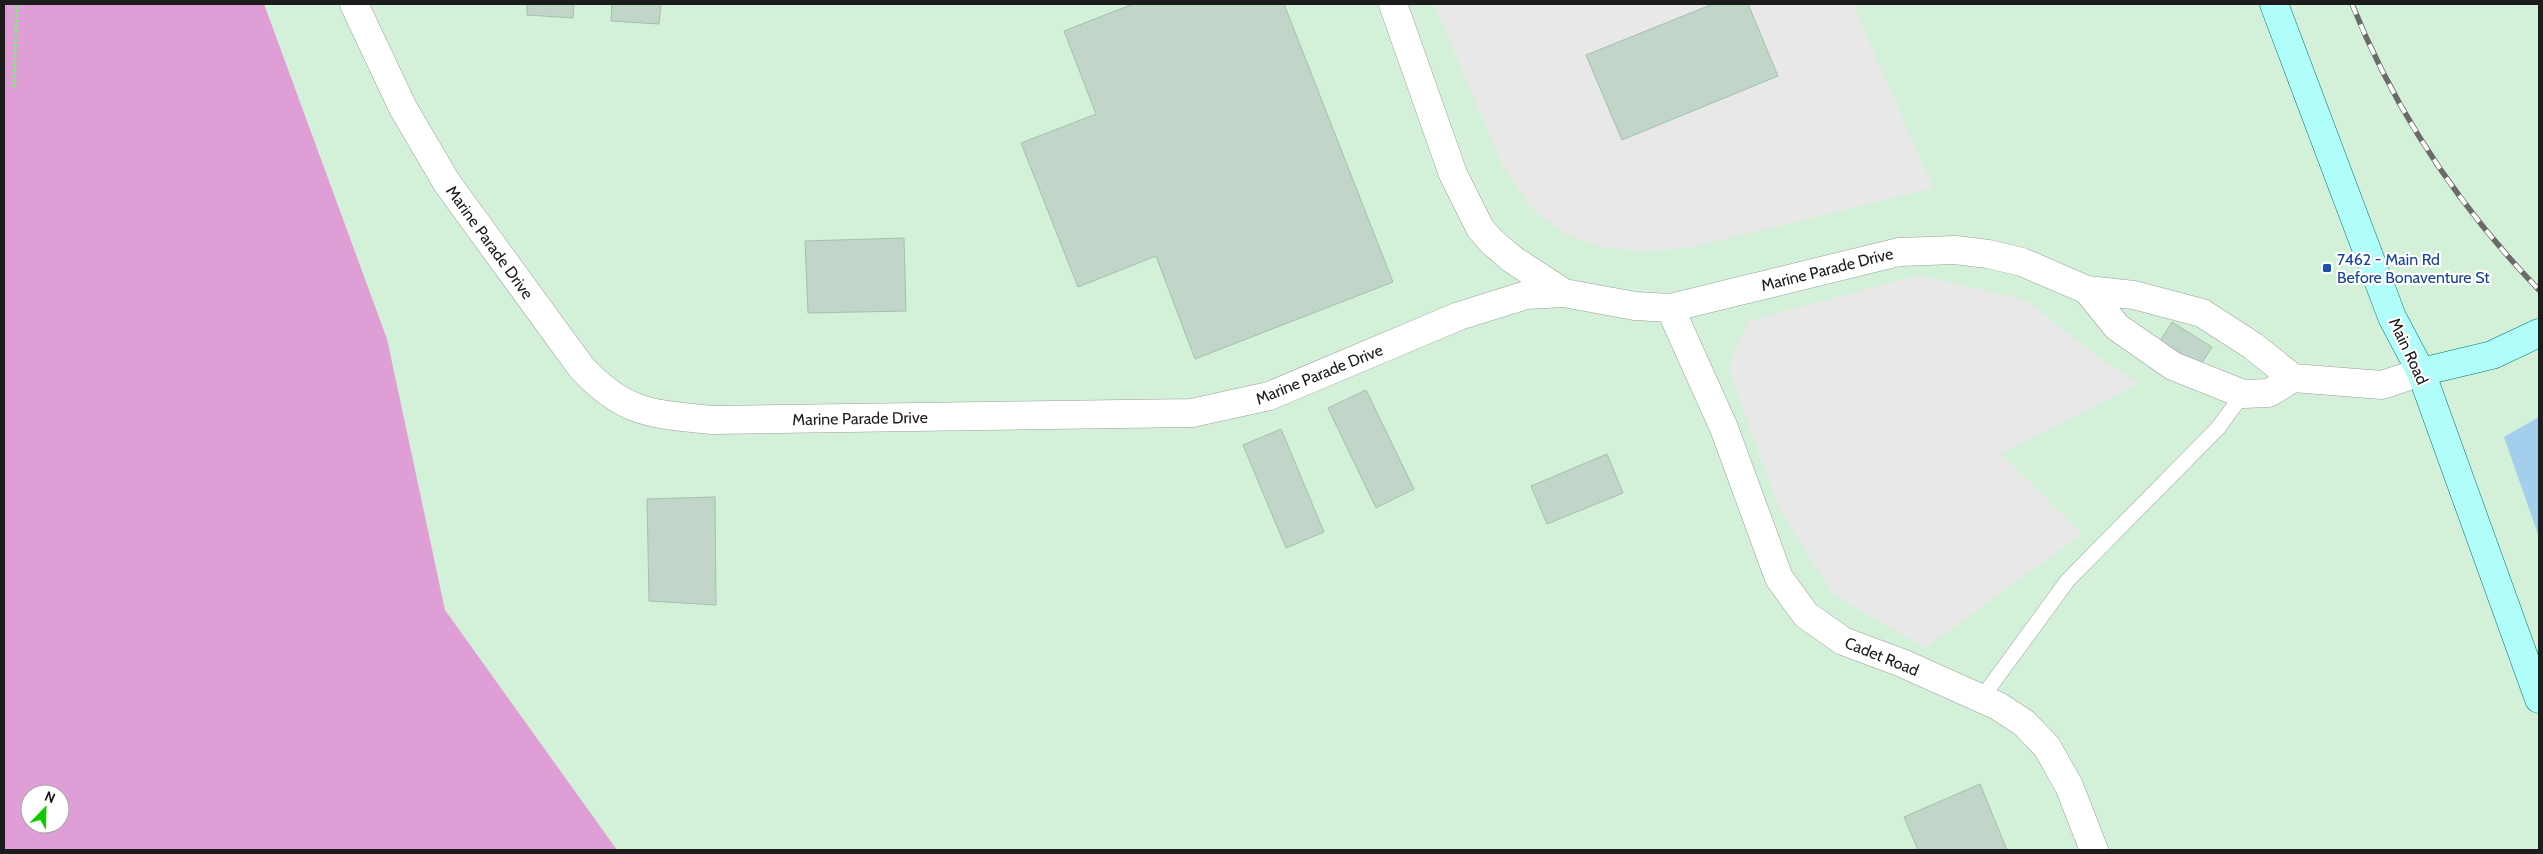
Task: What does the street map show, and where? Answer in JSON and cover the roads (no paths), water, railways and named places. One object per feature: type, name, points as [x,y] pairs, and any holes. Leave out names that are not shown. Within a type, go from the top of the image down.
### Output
[{"type":"main road","name":"Main Road","points":[[2274,4],[2392,317],[2421,372],[2539,699]]},
{"type":"main road","points":[[2421,372],[2492,355],[2539,333]]},
{"type":"street","name":"Marine Parade Drive","points":[[354,4],[403,108],[447,183],[575,360],[596,384],[614,398],[636,408],[659,414],[712,420],[1192,413],[1269,396],[1459,316],[1526,295],[1564,293],[1635,306],[1670,308],[1899,252],[1922,250],[1955,250],[2022,262],[2087,290],[2134,295],[2202,313],[2246,341],[2293,378],[2269,393],[2243,394],[2173,366],[2117,327],[2087,290]]},
{"type":"street","name":"Marine Parade Drive","points":[[1393,4],[1453,174],[1480,228],[1491,241],[1512,258],[1564,293]]},
{"type":"street","name":"Cadet Road","points":[[1670,308],[1724,428],[1751,507],[1779,578],[1806,615],[1843,641],[1902,663],[1998,706],[2024,723],[2047,747],[2069,786],[2094,850]]},
{"type":"street","points":[[2293,378],[2382,385],[2421,372]]},
{"type":"lane","points":[[1981,699],[2068,580],[2218,428],[2243,394]]},
{"type":"railway","points":[[2352,4],[2388,82],[2432,156],[2482,225],[2539,290]]},
{"type":"place","name":"7462 - Main Rd Before Bonaventure St","points":[[2327,268]]}]
